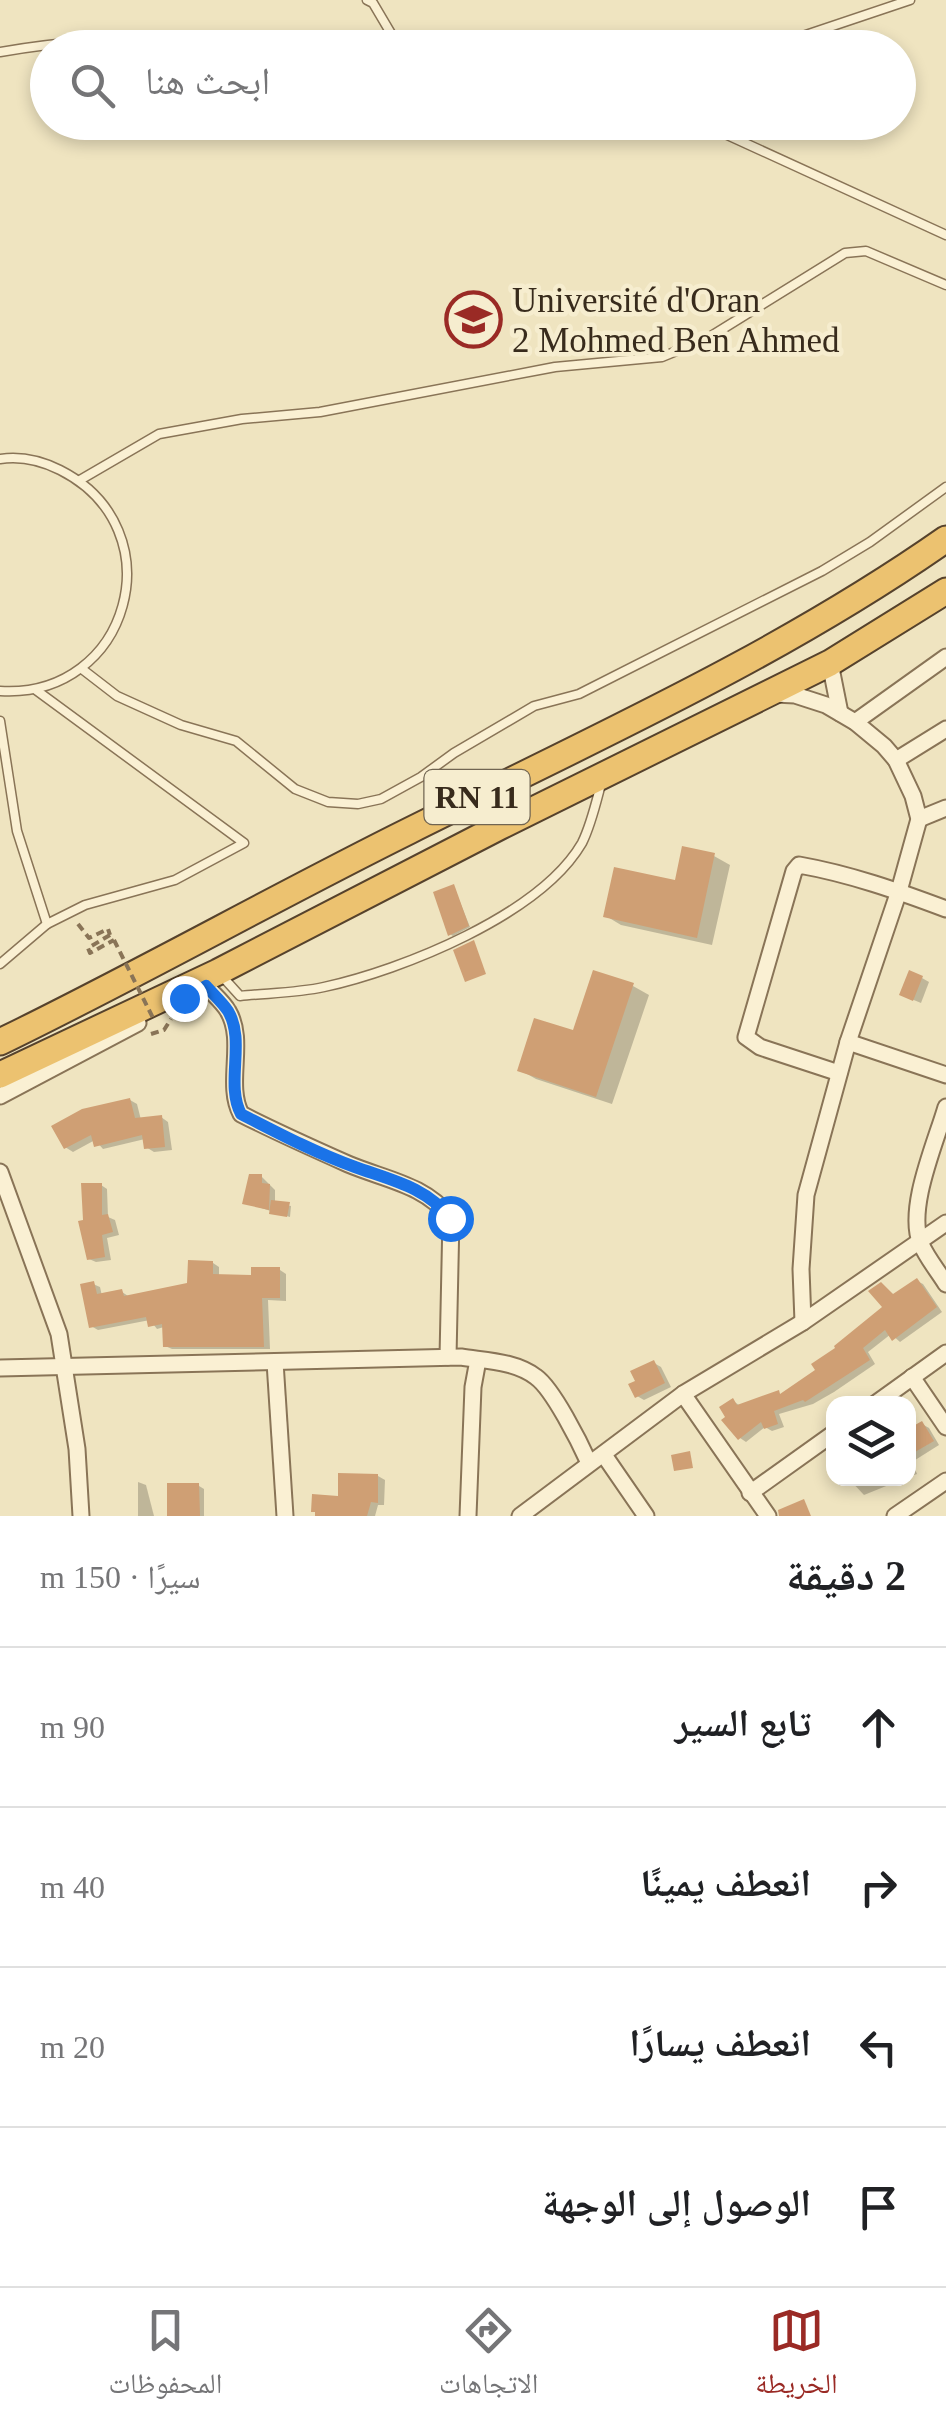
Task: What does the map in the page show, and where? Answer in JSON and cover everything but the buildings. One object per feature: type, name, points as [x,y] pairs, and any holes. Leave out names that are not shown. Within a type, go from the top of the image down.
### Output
[{"type":"highway","name":"RN 11","points":[[0,1042],[793,636],[884,582],[946,539]]},
{"type":"highway","name":"RN 11","points":[[0,1075],[212,979],[499,827],[830,663],[946,591]]},
{"type":"highway","points":[[0,1033],[31,1027]]},
{"type":"street","points":[[855,722],[946,657]]},
{"type":"street","points":[[830,663],[830,680],[840,713]]},
{"type":"street","points":[[764,695],[811,699],[855,722],[896,760],[919,819],[848,1042],[805,1206],[800,1269],[802,1322]]},
{"type":"street","points":[[896,760],[946,728]]},
{"type":"street","points":[[919,819],[946,808]]},
{"type":"street","points":[[839,1073],[760,1047],[746,1037],[794,872],[799,865],[824,869],[946,909]]},
{"type":"street","points":[[0,1096],[212,979],[230,1013],[236,1054],[234,1102],[241,1114],[354,1167],[431,1196],[450,1218],[448,1357]]},
{"type":"street","points":[[848,1042],[946,1075]]},
{"type":"street","points":[[946,1107],[917,1218],[920,1242],[946,1284]]},
{"type":"street","points":[[0,1172],[49,1305],[64,1366],[78,1449],[81,1516]]},
{"type":"street","points":[[520,1516],[683,1394],[802,1322],[946,1222]]},
{"type":"street","points":[[887,1396],[946,1353]]},
{"type":"street","points":[[0,1368],[448,1357],[511,1365],[538,1378],[578,1438],[589,1463]]},
{"type":"street","points":[[468,1516],[473,1386],[478,1360]]},
{"type":"street","points":[[275,1362],[284,1516]]},
{"type":"street","points":[[912,1377],[946,1427]]},
{"type":"street","points":[[683,1394],[768,1516]]},
{"type":"street","points":[[750,1493],[826,1440]]},
{"type":"street","points":[[604,1454],[646,1516]]},
{"type":"street","points":[[902,1514],[946,1481]]},
{"type":"lane","points":[[367,0],[389,30]]},
{"type":"lane","points":[[821,30],[910,0]]},
{"type":"lane","points":[[0,52],[30,49]]},
{"type":"lane","points":[[738,140],[946,235]]},
{"type":"lane","points":[[80,480],[160,434],[242,419],[320,412],[555,367],[662,357],[708,338],[846,253],[866,251],[946,286]]},
{"type":"lane","points":[[0,460],[47,464],[80,480],[106,506],[123,538],[129,574],[124,610],[107,642],[82,668],[60,682],[36,690],[0,692]]},
{"type":"lane","points":[[82,668],[117,696],[181,725],[236,742],[294,788],[328,802],[358,804],[381,799],[421,777],[534,706],[579,694],[822,571],[946,487]]},
{"type":"lane","points":[[0,964],[48,924],[86,905],[175,880],[244,843],[36,690]]},
{"type":"lane","points":[[0,721],[17,831],[48,924]]},
{"type":"lane","points":[[212,979],[240,996],[310,990],[378,972],[481,928],[556,874],[582,843],[602,778]]},
{"type":"path","points":[[69,914],[89,938],[108,929],[110,934],[88,948],[90,953],[114,940],[154,1020]]},
{"type":"place","name":"Université d'Oran 2 Mohmed Ben Ahmed","points":[[473,320]]},
{"type":"route","points":[[184,998],[206,986],[230,1013],[236,1054],[234,1102],[241,1114],[354,1167],[431,1196],[450,1218]]}]
